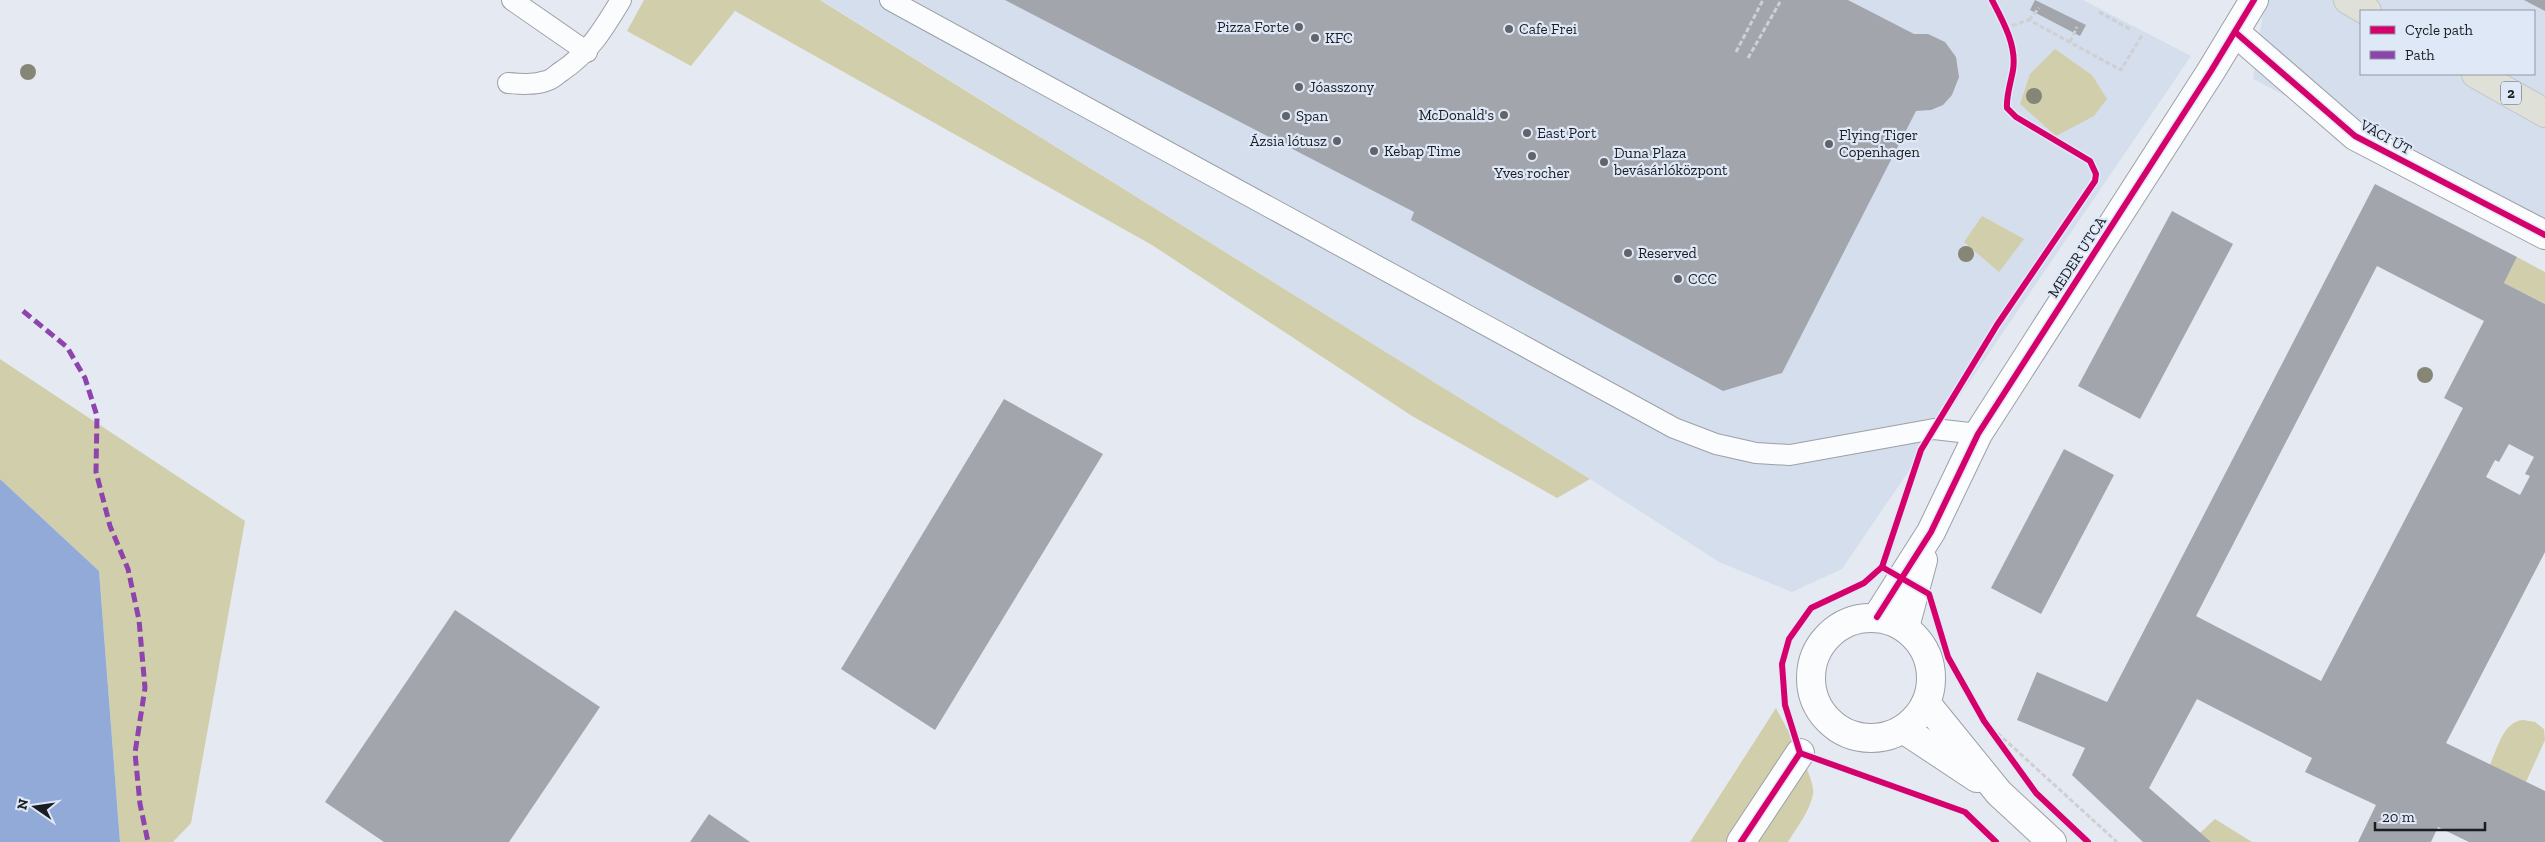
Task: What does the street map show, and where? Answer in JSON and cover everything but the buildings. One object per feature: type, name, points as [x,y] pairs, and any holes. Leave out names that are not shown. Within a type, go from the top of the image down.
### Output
[{"type":"main road","points":[[2348,0],[2365,10]]},
{"type":"main road","name":"2","points":[[2478,75],[2545,113]]},
{"type":"street","name":"MEDER UTCA","points":[[1931,532],[1978,434],[2211,71],[2254,0]]},
{"type":"street","name":"VÁCI ÚT","points":[[2235,32],[2355,136],[2545,235]]},
{"type":"street","points":[[1877,617],[1931,532]]},
{"type":"street","points":[[1905,627],[1931,532]]},
{"type":"street","points":[[1877,617],[1891,620],[1905,627],[1917,639],[1928,662],[1930,687],[1926,703],[1916,718],[1902,729],[1886,736],[1868,739],[1851,735],[1835,727],[1822,714],[1814,698],[1810,681],[1812,661],[1820,644],[1835,628],[1856,619],[1877,617]]},
{"type":"street","points":[[1926,703],[1999,793],[2052,842]]},
{"type":"street","points":[[1902,729],[1999,793]]},
{"type":"street","points":[[1741,842],[1800,753]]},
{"type":"lane","points":[[512,0],[587,52]]},
{"type":"lane","points":[[508,83],[533,84],[548,81],[587,52],[600,36],[621,0]]},
{"type":"lane","points":[[890,0],[1674,428],[1716,444],[1756,453],[1790,455],[1934,429],[1978,434]]},
{"type":"path","points":[[1736,52],[1762,0]]},
{"type":"path","points":[[1748,58],[1780,2]]},
{"type":"path","points":[[2002,20],[2006,30],[2029,20],[2039,8]]},
{"type":"path","points":[[2099,12],[2130,28]]},
{"type":"path","points":[[2029,20],[2122,70],[2142,35]]},
{"type":"path","points":[[2070,42],[2077,27]]},
{"type":"path","points":[[1984,721],[2007,753]]},
{"type":"path","points":[[1991,727],[2117,842]]},
{"type":"shaded area","points":[[644,0],[820,0],[1590,479],[1557,498],[1412,416],[1152,245],[735,11],[691,66],[627,31]]},
{"type":"shaded area","points":[[821,0],[2083,0],[2191,56],[1842,569],[1792,592],[1719,562],[1590,479]]},
{"type":"shaded area","points":[[2265,0],[2545,0],[2545,230],[2253,79]]},
{"type":"shaded area","points":[[2055,49],[2092,75],[2107,99],[2094,116],[2056,136],[2020,104],[2030,74]]},
{"type":"shaded area","points":[[1982,216],[2024,239],[1999,272],[1964,242]]},
{"type":"shaded area","points":[[2517,257],[2545,272],[2545,304],[2504,283]]},
{"type":"shaded area","points":[[0,359],[245,521],[191,823],[173,842],[120,842],[99,571],[0,479]]},
{"type":"shaded area","points":[[1776,708],[1805,764],[1813,786],[1813,794],[1803,819],[1788,842],[1690,842]]},
{"type":"shaded area","points":[[2523,720],[2535,722],[2544,729],[2545,740],[2526,782],[2490,765],[2506,730],[2516,722]]},
{"type":"shaded area","points":[[2215,819],[2252,842],[2211,842],[2200,833]]},
{"type":"water","points":[[0,479],[99,571],[120,842],[0,842]]},
{"type":"marked path","points":[[23,311],[67,347],[85,378],[97,416],[96,472],[110,526],[128,569],[139,620],[145,688],[135,753],[140,804],[148,842]]},
{"type":"cycle path","points":[[1800,753],[1785,705],[1782,664],[1789,639],[1811,608],[1864,583],[1882,567],[1921,450],[1997,325],[2095,181],[2096,174],[2090,161],[2016,117],[2007,108],[2014,61],[2013,52],[2008,34],[1992,0]]},
{"type":"cycle path","points":[[1877,617],[1931,532],[1978,434],[2211,71],[2254,0]]},
{"type":"cycle path","points":[[2235,32],[2355,136],[2545,235]]},
{"type":"cycle path","points":[[1882,567],[1929,594],[1948,657],[1984,721],[2036,793],[2088,842]]},
{"type":"cycle path","points":[[1800,753],[1965,812],[1996,842]]},
{"type":"cycle path","points":[[1741,842],[1800,753]]},
{"type":"place","name":"Pizza Forte","points":[[1299,27]]},
{"type":"place","name":"Cafe Frei","points":[[1509,29]]},
{"type":"place","name":"KFC","points":[[1315,38]]},
{"type":"place","name":"Jóasszony","points":[[1299,87]]},
{"type":"place","name":"McDonald's","points":[[1504,115]]},
{"type":"place","name":"Span","points":[[1286,116]]},
{"type":"place","name":"East Port","points":[[1527,133]]},
{"type":"place","name":"Ázsia lótusz","points":[[1337,141]]},
{"type":"place","name":"Flying Tiger Copenhagen","points":[[1829,144]]},
{"type":"place","name":"Kebap Time","points":[[1374,151]]},
{"type":"place","name":"Yves rocher","points":[[1532,156]]},
{"type":"place","name":"Duna Plaza bevásárlóközpont","points":[[1604,162]]},
{"type":"place","name":"Reserved","points":[[1628,253]]},
{"type":"place","name":"CCC","points":[[1678,279]]}]
